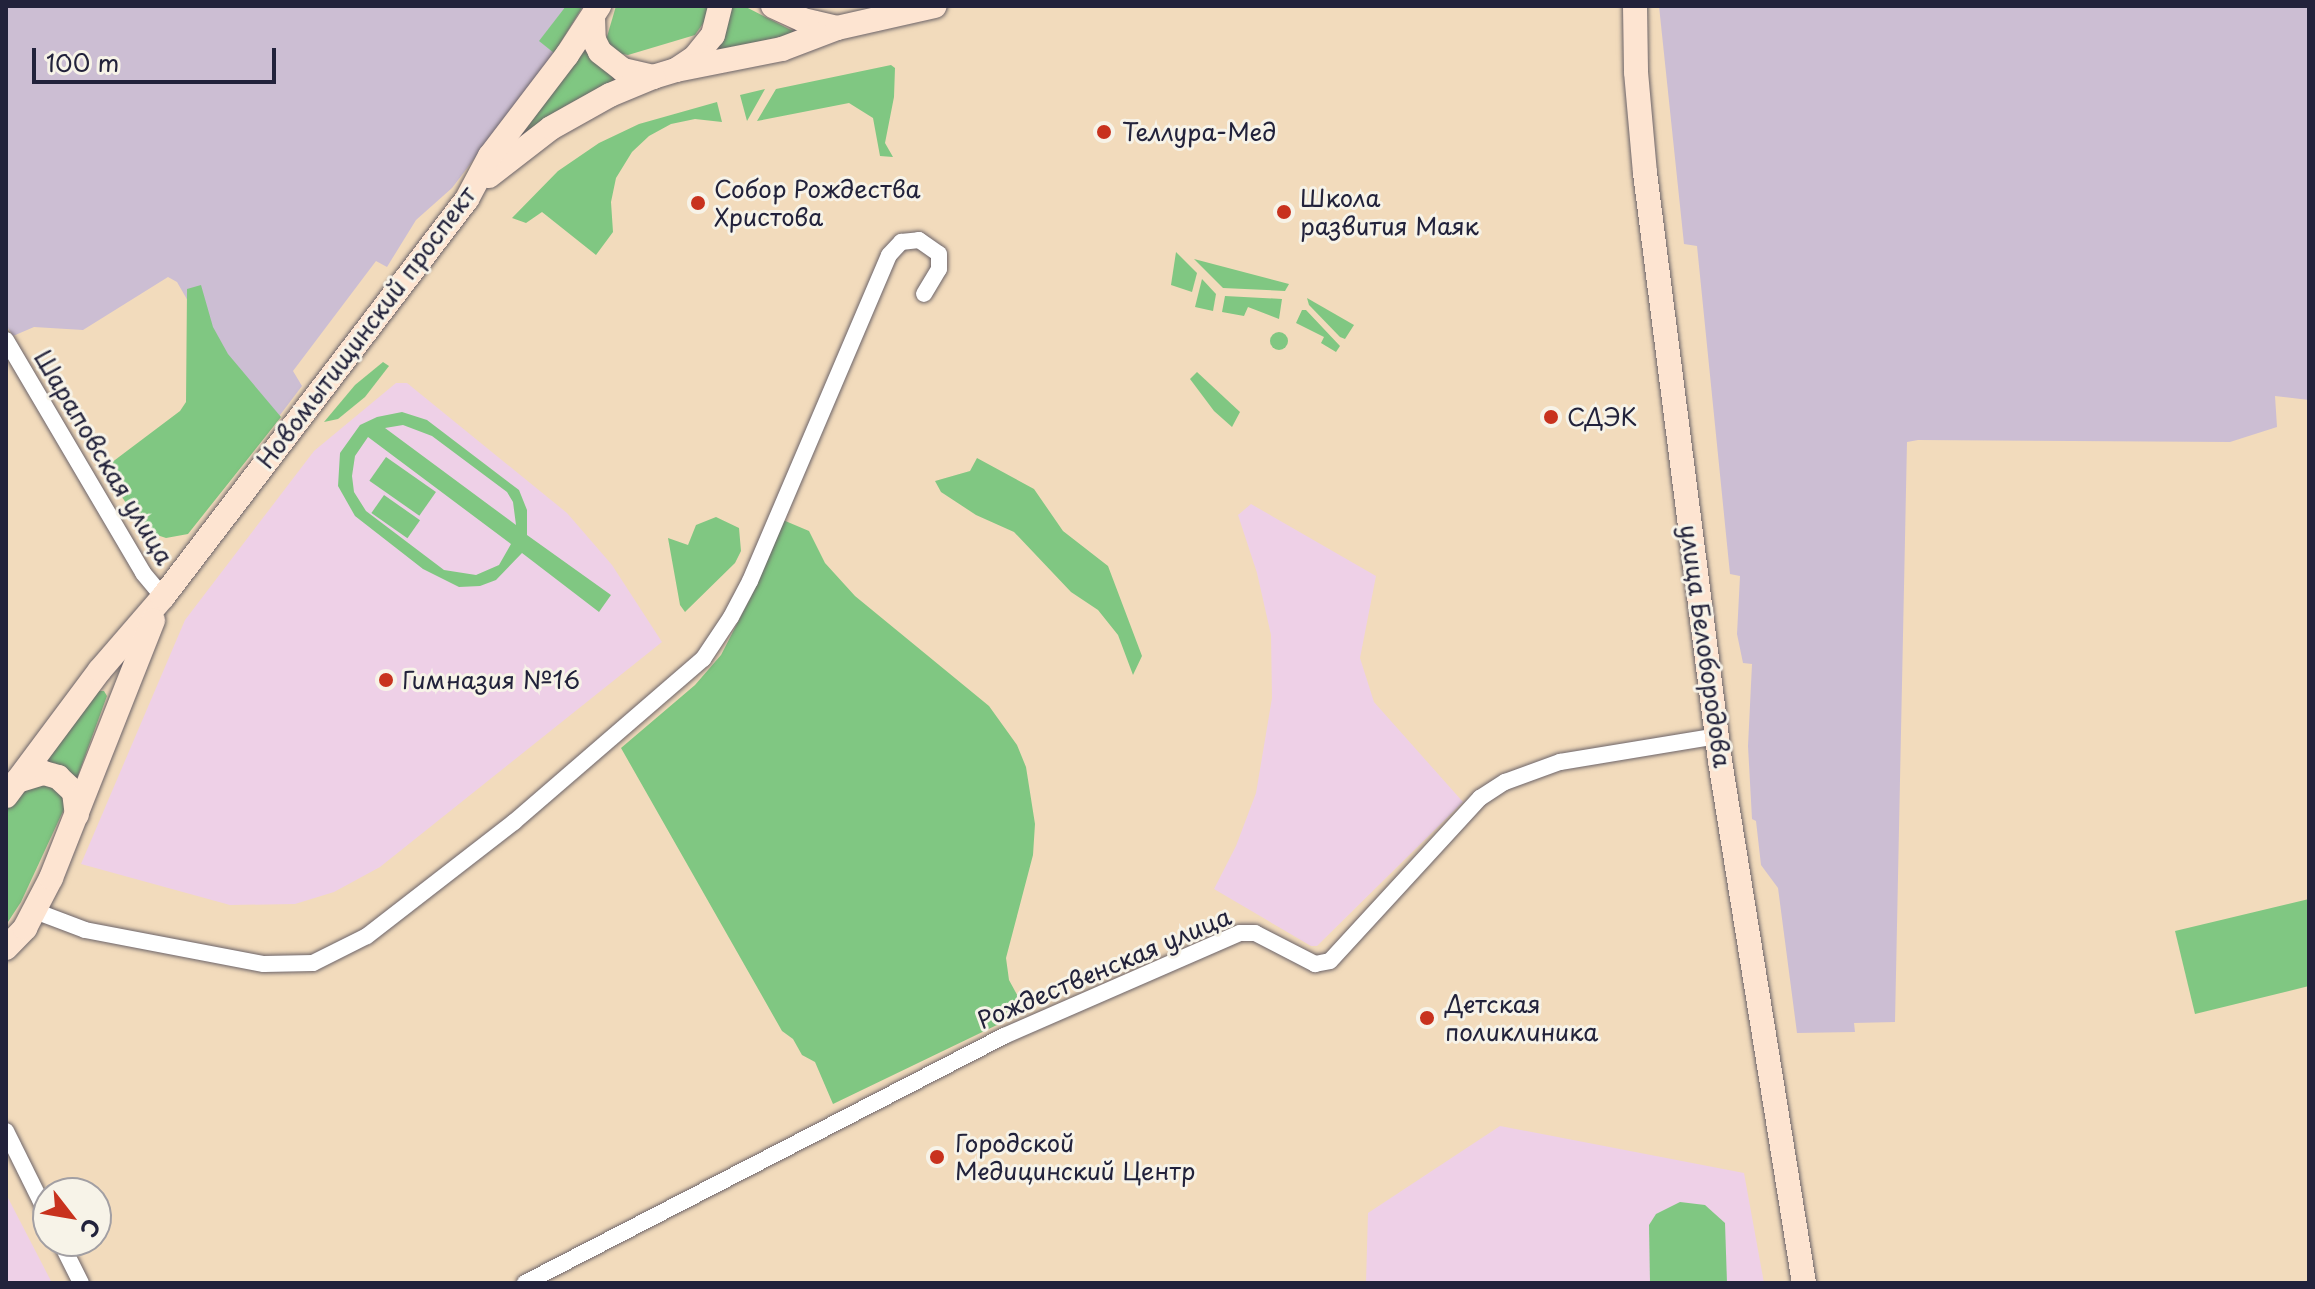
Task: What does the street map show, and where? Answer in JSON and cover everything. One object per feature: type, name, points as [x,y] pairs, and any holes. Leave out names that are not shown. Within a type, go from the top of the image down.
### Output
[{"type":"main road","points":[[665,73],[706,46],[718,22],[720,6]]},
{"type":"main road","points":[[773,6],[803,20],[837,28]]},
{"type":"main road","points":[[469,196],[506,160],[538,136],[610,95],[665,73],[782,49],[837,28],[935,6]]},
{"type":"main road","name":"улица Белобородова","points":[[1635,6],[1636,72],[1645,173],[1717,736],[1804,1283]]},
{"type":"main road","name":"Новомытищинский проспект","points":[[596,12],[594,40],[600,52],[623,70],[665,73]]},
{"type":"main road","name":"Новомытищинский проспект","points":[[12,788],[100,670],[163,597],[469,196],[490,156],[596,12]]},
{"type":"main road","name":"Новомытищинский проспект","points":[[6,948],[25,928],[35,911],[77,815],[127,681],[163,597]]},
{"type":"main road","points":[[12,788],[44,773],[58,777],[74,792],[77,815]]},
{"type":"street","points":[[35,911],[85,930],[264,964],[313,963],[367,936],[514,822],[703,659],[750,581],[889,255],[901,242],[919,240],[939,254],[939,269],[924,294]]},
{"type":"street","name":"Шараповская улица","points":[[6,340],[143,573],[163,597]]},
{"type":"street","name":"Рождественская улица","points":[[525,1283],[1004,1036],[1240,933],[1255,933],[1315,964],[1330,961],[1469,808],[1505,782],[1560,762],[1717,736]]},
{"type":"street","points":[[6,1131],[32,1184]]},
{"type":"street","points":[[68,1257],[81,1283]]},
{"type":"shaded area","points":[[6,6],[583,6],[548,62],[452,188],[416,220],[387,267],[376,261],[293,371],[302,386],[277,419],[226,367],[177,282],[168,277],[83,330],[34,327],[13,336],[6,325]]},
{"type":"shaded area","points":[[1659,6],[2309,6],[2309,400],[2275,396],[2277,427],[2230,442],[1907,442],[1895,1022],[1854,1023],[1855,1032],[1797,1033],[1778,888],[1761,865],[1756,821],[1752,819],[1748,746],[1752,664],[1743,663],[1737,634],[1740,576],[1730,574],[1697,246],[1684,244]]},
{"type":"shaded area","name":"Гимназия №16","points":[[396,383],[407,383],[567,513],[612,565],[662,642],[380,867],[334,892],[295,904],[230,905],[81,864],[185,620],[314,451]]},
{"type":"shaded area","points":[[1251,504],[1376,576],[1360,658],[1374,702],[1463,802],[1317,946],[1311,946],[1214,889],[1236,846],[1256,793],[1272,698],[1271,635],[1257,573],[1238,515]]},
{"type":"shaded area","points":[[1500,1126],[1744,1173],[1764,1283],[1366,1283],[1368,1213]]},
{"type":"shaded area","points":[[6,1194],[32,1244],[32,1257],[39,1257],[52,1283],[6,1283]]},
{"type":"green space","points":[[566,6],[583,6],[554,53],[539,41]]},
{"type":"green space","points":[[616,6],[708,6],[704,22],[695,35],[628,55],[617,53],[606,40]]},
{"type":"green space","points":[[731,6],[744,6],[797,33],[713,52],[726,29]]},
{"type":"green space","points":[[587,41],[620,77],[565,106],[516,142]]},
{"type":"green space","points":[[891,65],[895,68],[894,97],[885,143],[893,157],[880,156],[873,118],[849,103],[757,121],[776,89]]},
{"type":"green space","points":[[765,89],[747,121],[740,95]]},
{"type":"green space","points":[[717,102],[722,122],[695,119],[671,124],[649,136],[632,152],[616,178],[611,202],[613,232],[596,255],[542,212],[526,223],[512,218],[558,171],[599,143],[639,124]]},
{"type":"green space","points":[[1176,252],[1197,273],[1192,292],[1171,285]]},
{"type":"green space","points":[[1194,259],[1289,284],[1285,291],[1223,288]]},
{"type":"green space","points":[[1202,279],[1216,294],[1213,311],[1195,307]]},
{"type":"green space","points":[[201,285],[213,327],[228,354],[281,417],[188,534],[166,538],[145,531],[103,469],[180,411],[186,402],[187,289]]},
{"type":"green space","points":[[1225,296],[1282,299],[1279,319],[1248,307],[1244,316],[1222,312]]},
{"type":"green space","points":[[1307,298],[1354,325],[1345,339],[1309,305]]},
{"type":"green space","points":[[1302,310],[1306,310],[1340,346],[1336,352],[1321,343],[1324,337],[1296,323]]},
{"type":"green space","points":[[1279,332],[1288,341],[1279,350],[1270,341]]},
{"type":"green space","points":[[383,362],[389,366],[365,397],[338,419],[324,422],[355,385]]},
{"type":"green space","points":[[1197,372],[1240,412],[1232,427],[1214,411],[1190,379]]},
{"type":"green space","points":[[402,412],[427,420],[519,490],[527,510],[527,535],[611,595],[599,612],[522,553],[496,580],[480,586],[459,587],[423,569],[355,516],[338,486],[340,453],[360,425],[377,417]],"holes":[[[403,425],[432,436],[507,492],[513,502],[516,525],[385,428]],[[368,437],[511,544],[499,565],[476,575],[444,570],[366,511],[354,492],[352,476],[355,456]]]},
{"type":"green space","points":[[386,457],[436,492],[419,516],[369,481]]},
{"type":"green space","points":[[977,458],[1034,489],[1063,531],[1108,566],[1142,656],[1133,675],[1118,635],[1098,610],[1071,592],[1014,532],[976,515],[941,492],[935,481],[970,471]]},
{"type":"green space","points":[[384,495],[420,520],[407,538],[371,513]]},
{"type":"green space","points":[[716,517],[739,528],[741,551],[735,563],[685,612],[680,605],[668,538],[688,545],[696,525]]},
{"type":"green space","points":[[783,520],[809,531],[825,563],[855,596],[989,706],[1017,745],[1026,767],[1035,824],[1033,855],[1006,958],[1009,980],[1026,1011],[833,1104],[815,1062],[802,1055],[793,1039],[782,1031],[621,748],[695,685],[721,655],[755,589]]},
{"type":"green space","points":[[98,691],[104,691],[107,696],[77,778],[55,763],[42,762]]},
{"type":"green space","points":[[46,781],[63,793],[65,807],[21,902],[6,925],[6,810],[21,789]]},
{"type":"green space","points":[[2309,899],[2309,986],[2195,1014],[2175,931]]},
{"type":"green space","points":[[1680,1202],[1705,1205],[1725,1223],[1727,1283],[1650,1283],[1649,1225],[1656,1214]]},
{"type":"place","name":"Теллура-Мед","points":[[1104,132]]},
{"type":"place","name":"Собор Рождества Христова","points":[[698,203]]},
{"type":"place","name":"Школа развития Маяк","points":[[1284,212]]},
{"type":"place","name":"СДЭК","points":[[1551,417]]},
{"type":"place","name":"Гимназия №16","points":[[386,680]]},
{"type":"place","name":"Детская поликлиника","points":[[1427,1018]]},
{"type":"place","name":"Городской Медицинский Центр","points":[[937,1157]]}]
